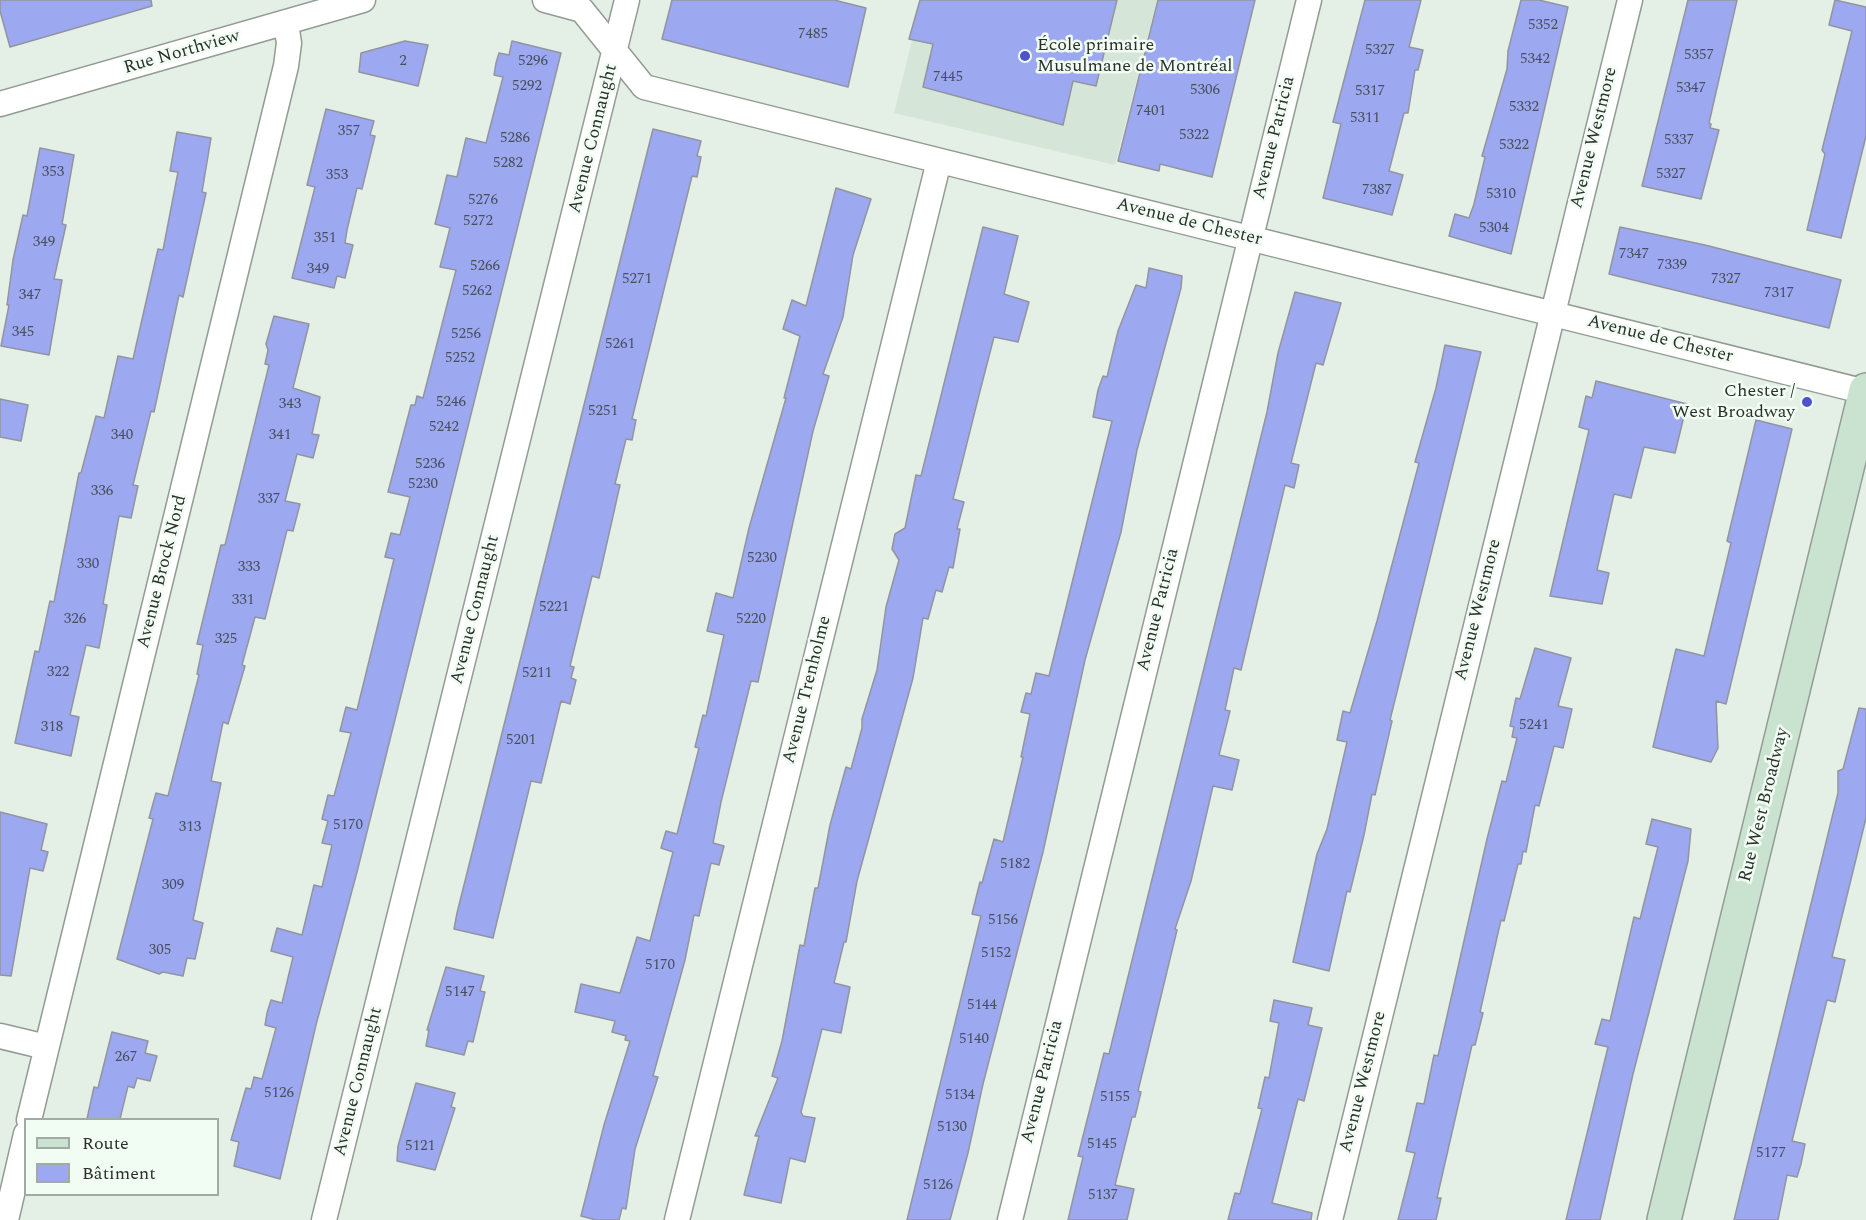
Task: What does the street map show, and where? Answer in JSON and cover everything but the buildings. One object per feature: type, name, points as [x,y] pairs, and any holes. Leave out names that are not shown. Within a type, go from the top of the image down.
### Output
[{"type":"street","name":"Rue Northview","points":[[0,104],[286,24],[363,0]]},
{"type":"street","name":"Avenue de Chester","points":[[545,0],[582,10],[616,49],[644,87],[1866,392]]},
{"type":"street","name":"Avenue Connaught","points":[[324,1220],[627,0]]},
{"type":"street","name":"Avenue Patricia","points":[[1010,1220],[1309,0]]},
{"type":"street","name":"Avenue Westmore","points":[[1330,1220],[1551,313],[1630,0]]},
{"type":"street","name":"Avenue Brock Nord","points":[[29,1118],[283,77],[289,43],[286,24]]},
{"type":"street","name":"Avenue Trenholme","points":[[677,1220],[939,161]]},
{"type":"street","name":"Rue West Broadway","points":[[1664,1220],[1866,392]]},
{"type":"street","points":[[0,1036],[46,1047]]},
{"type":"street","points":[[6,1220],[24,1143]]},
{"type":"shaded area","name":"École primaire Musulmane de Montréal","points":[[922,0],[1157,0],[1115,165],[894,113]]},
{"type":"place","name":"École primaire Musulmane de Montréal","points":[[1025,56]]},
{"type":"place","name":"Chester / West Broadway","points":[[1807,402]]}]
